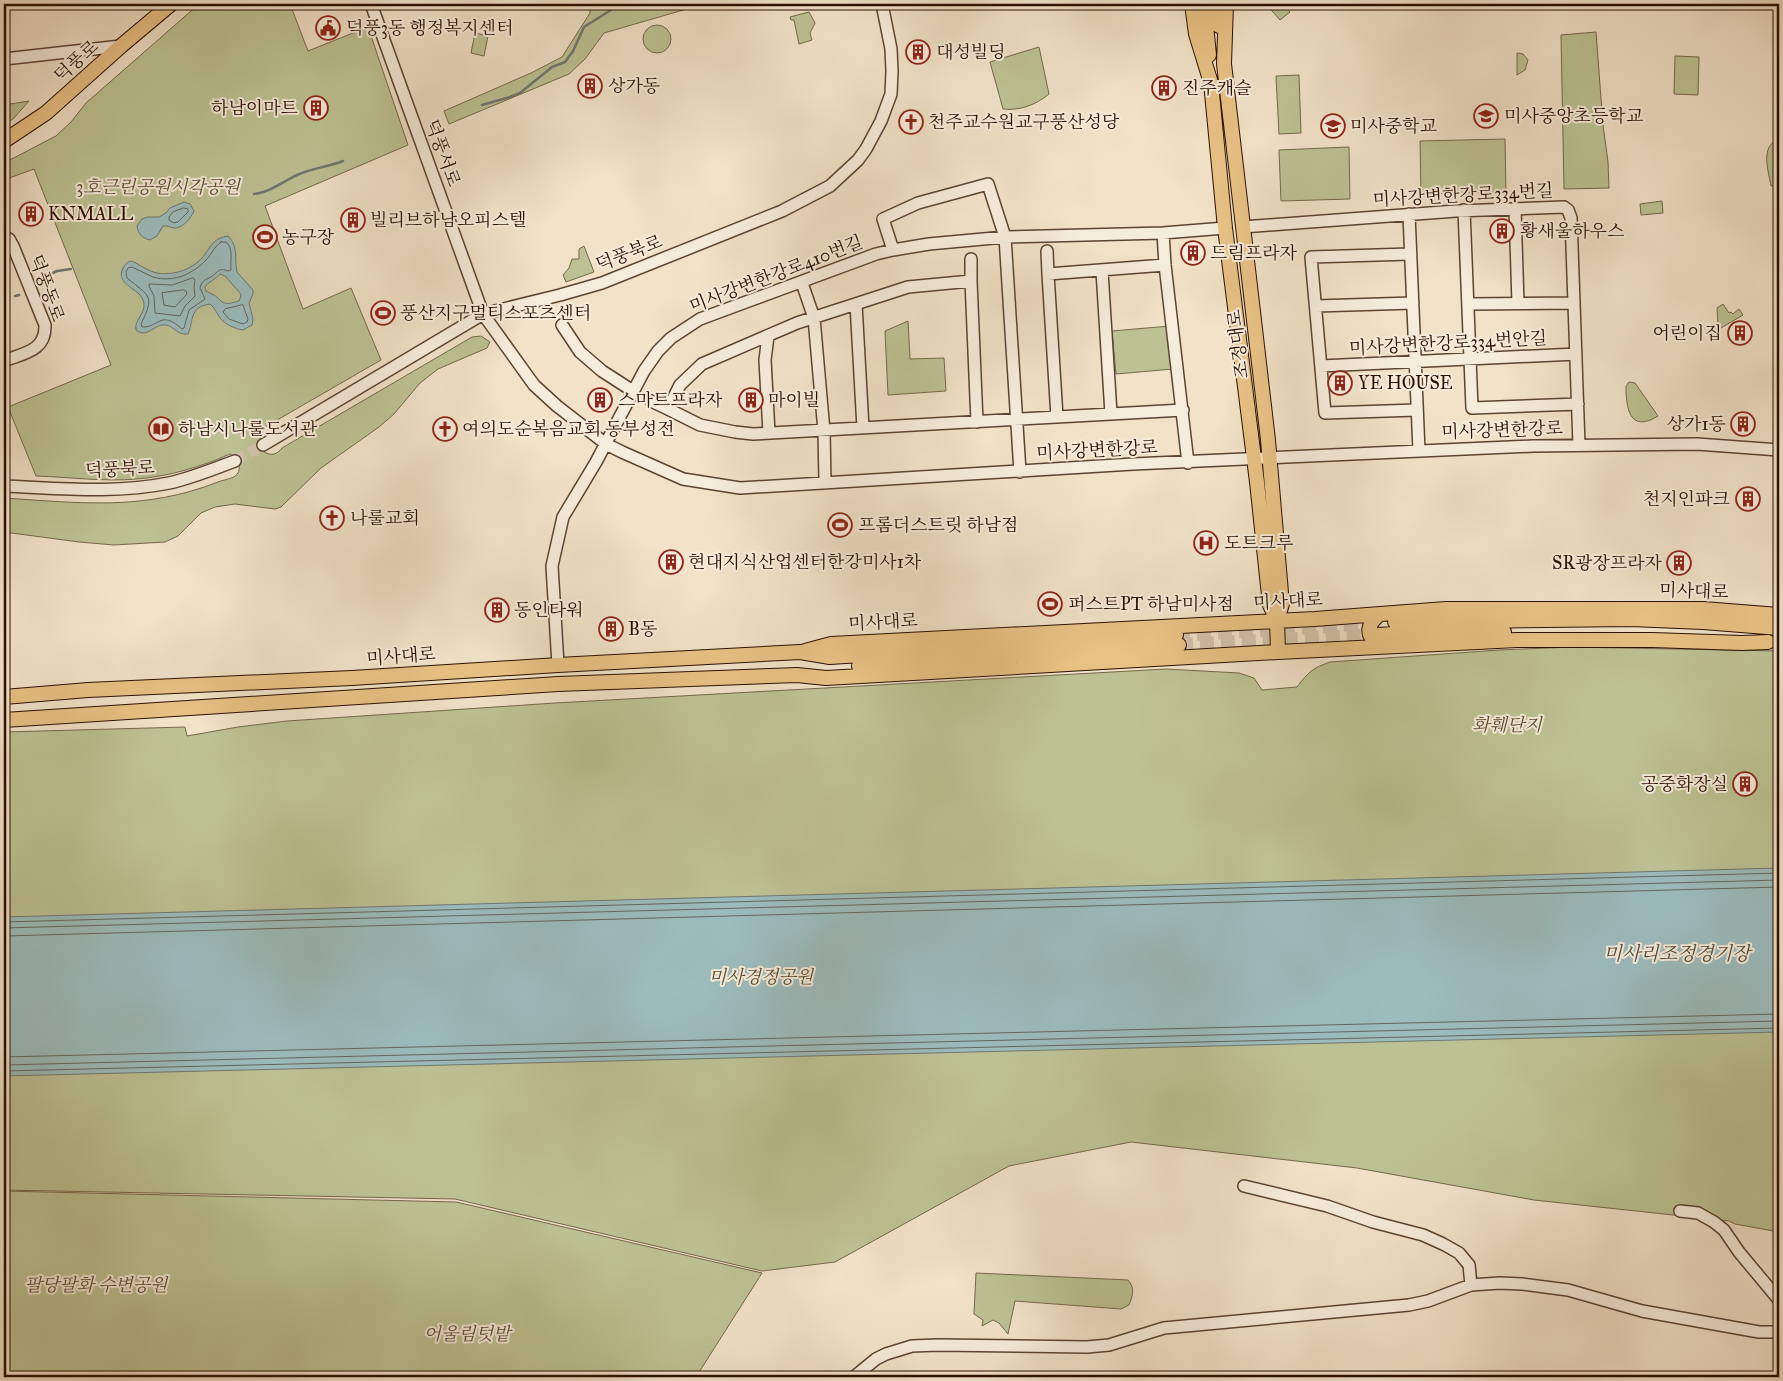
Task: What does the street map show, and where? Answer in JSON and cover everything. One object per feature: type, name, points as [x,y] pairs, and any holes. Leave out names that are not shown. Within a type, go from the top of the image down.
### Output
[{"type":"main road","name":"덕풍로","points":[[4,140],[46,113],[171,4]]},
{"type":"main road","name":"조정대로","points":[[1192,4],[1196,34],[1211,83]]},
{"type":"main road","name":"조정대로","points":[[1204,4],[1225,228],[1270,605],[1277,620]]},
{"type":"main road","name":"조정대로","points":[[1216,4],[1270,458],[1282,604],[1277,620],[1278,652]]},
{"type":"main road","name":"조정대로","points":[[1224,64],[1226,4]]},
{"type":"main road","name":"미사대로","points":[[1379,624],[1446,609],[1702,609],[1779,615]]},
{"type":"main road","name":"미사대로","points":[[4,697],[88,690],[352,678],[800,652],[831,644],[1277,620],[1379,624],[1408,621],[1631,619],[1779,628]]},
{"type":"main road","points":[[1379,624],[1371,621],[1369,627],[1372,638],[1377,644],[1387,647]]},
{"type":"main road","name":"미사대로","points":[[1379,624],[1409,633],[1635,631],[1724,635],[1774,643]]},
{"type":"main road","name":"미사대로","points":[[797,675],[830,668],[1178,640],[830,657],[800,652]]},
{"type":"main road","name":"미사대로","points":[[4,720],[558,684],[797,675],[826,678],[1517,640],[1652,640],[1774,643]]},
{"type":"street","name":"덕풍서로","points":[[371,4],[483,314]]},
{"type":"street","name":"덕풍북로","points":[[263,445],[483,314],[602,283],[782,211],[830,186],[858,160],[866,149],[881,121],[891,94],[891,49],[882,4]]},
{"type":"street","points":[[4,59],[121,46]]},
{"type":"street","points":[[893,250],[883,219],[918,204],[988,184],[1005,237],[1020,472]]},
{"type":"street","name":"미사강변한강로334번길","points":[[1243,227],[1464,210],[1564,207],[1571,218],[1580,445]]},
{"type":"street","points":[[1515,209],[1518,304]]},
{"type":"street","points":[[1464,210],[1472,408],[1578,404]]},
{"type":"street","points":[[1409,214],[1419,451]]},
{"type":"street","name":"미사강변한강로410번길","points":[[558,665],[552,566],[563,517],[606,444],[644,370],[658,351],[685,328],[700,319],[876,254],[893,250],[929,244],[1005,237],[1225,228]]},
{"type":"street","points":[[1163,232],[1165,265],[1188,463]]},
{"type":"street","name":"덕풍동로","points":[[4,237],[8,238],[13,246],[45,325],[46,334],[42,342],[35,349],[4,361]]},
{"type":"street","points":[[1047,251],[1057,417]]},
{"type":"street","points":[[1410,254],[1311,257],[1325,413],[1417,410]]},
{"type":"street","points":[[971,259],[978,422]]},
{"type":"street","points":[[1048,274],[1165,265]]},
{"type":"street","points":[[1102,271],[1111,414]]},
{"type":"street","points":[[668,410],[680,385],[702,364],[814,318],[908,287],[971,281]]},
{"type":"street","points":[[802,282],[814,318],[824,431],[826,483]]},
{"type":"street","points":[[1316,306],[1412,303]]},
{"type":"street","points":[[1468,304],[1574,303]]},
{"type":"street","points":[[856,304],[863,428]]},
{"type":"street","name":"미사강변한강로","points":[[483,314],[534,385],[557,406],[606,444],[637,460],[683,479],[740,488],[1145,464],[1580,445],[1698,444],[1779,450]]},
{"type":"street","points":[[562,325],[580,352],[602,371],[633,391]]},
{"type":"street","points":[[768,336],[765,360],[769,433]]},
{"type":"street","name":"미사강변한강로334번안길","points":[[1321,366],[1576,354]]},
{"type":"street","points":[[651,401],[700,424],[753,434],[1182,410]]},
{"type":"street","name":"덕풍북로","points":[[4,486],[98,490],[138,487],[169,483],[192,477],[235,461]]},
{"type":"street","points":[[1244,1186],[1327,1206],[1373,1222],[1423,1235],[1444,1244],[1459,1253],[1469,1265],[1471,1285]]},
{"type":"street","points":[[1680,1211],[1698,1213],[1724,1230],[1739,1252],[1779,1300]]},
{"type":"street","points":[[854,1377],[881,1357],[912,1346],[938,1344],[1087,1347],[1109,1345],[1164,1328],[1409,1305],[1428,1301],[1471,1285],[1500,1283],[1568,1290],[1642,1311],[1760,1332],[1779,1332]]},
{"type":"green space","name":"3호근린공원시각공원","points":[[199,4],[290,4],[308,51],[368,27],[408,145],[265,206],[303,309],[351,288],[381,360],[265,427],[260,439],[264,452],[269,454],[276,453],[472,337],[481,336],[490,342],[487,348],[438,369],[420,383],[394,414],[379,427],[321,468],[281,507],[275,509],[235,504],[215,507],[201,513],[178,536],[165,542],[114,545],[4,532],[4,498],[86,503],[138,501],[191,491],[233,477],[238,473],[238,461],[230,454],[185,470],[137,479],[99,480],[36,476],[8,407],[111,365],[34,169],[4,180],[4,163],[56,136],[71,122],[86,103]]},
{"type":"green space","points":[[590,4],[704,4],[604,33],[585,59],[569,74],[449,124],[444,111],[531,73],[562,57],[590,13]]},
{"type":"green space","points":[[1266,4],[1283,4],[1290,12],[1280,20]]},
{"type":"green space","points":[[809,12],[815,23],[810,33],[812,40],[799,44],[794,20],[791,20],[790,17]]},
{"type":"green space","points":[[657,25],[667,29],[671,39],[667,49],[657,53],[647,49],[643,39],[647,29]]},
{"type":"green space","points":[[1596,32],[1609,188],[1564,189],[1561,35]]},
{"type":"green space","points":[[475,33],[488,36],[484,56],[471,53]]},
{"type":"green space","points":[[1039,47],[1049,94],[1027,106],[1003,109],[990,62]]},
{"type":"green space","points":[[1517,53],[1523,54],[1528,60],[1525,70],[1517,75]]},
{"type":"green space","points":[[1675,56],[1699,57],[1698,95],[1674,94]]},
{"type":"green space","points":[[1299,75],[1301,133],[1279,134],[1276,76]]},
{"type":"green space","points":[[29,101],[13,119],[4,124],[4,105]]},
{"type":"green space","points":[[1505,139],[1506,192],[1421,194],[1420,141]]},
{"type":"green space","points":[[1774,142],[1779,142],[1779,185],[1771,186],[1767,156],[1770,146]]},
{"type":"green space","points":[[1349,147],[1350,199],[1281,201],[1279,150]]},
{"type":"green space","points":[[1662,201],[1663,213],[1641,215],[1640,204]]},
{"type":"green space","points":[[584,246],[594,272],[566,282],[563,275],[569,268],[572,259],[579,259],[579,249]]},
{"type":"green space","points":[[1723,304],[1729,313],[1733,314],[1739,309],[1743,315],[1721,328],[1718,325],[1717,308]]},
{"type":"green space","points":[[908,321],[910,359],[944,358],[946,391],[888,395],[885,331]]},
{"type":"green space","points":[[1170,326],[1173,369],[1116,374],[1112,331]]},
{"type":"green space","points":[[1629,382],[1635,383],[1658,416],[1641,422],[1631,416],[1626,394],[1626,386]]},
{"type":"green space","name":"미사경정공원","points":[[1571,647],[1779,651],[1779,1232],[1735,1224],[1729,1221],[1534,1200],[1357,1168],[1131,1142],[1009,1166],[835,1262],[762,1271],[455,1199],[4,1190],[4,732],[185,727],[187,736],[287,721],[555,703],[1166,669],[1239,673],[1254,678],[1262,690],[1297,687],[1311,671],[1330,662]]},
{"type":"green space","name":"팔당팔화 수변공원","points":[[4,1191],[456,1202],[762,1273],[696,1377],[4,1377]]},
{"type":"green space","points":[[976,1273],[1128,1280],[1132,1286],[1132,1295],[1129,1305],[1121,1309],[1015,1301],[1008,1334],[999,1323],[993,1320],[982,1326],[983,1320],[974,1314]]},
{"type":"water","points":[[184,202],[190,204],[194,211],[184,224],[178,228],[163,226],[157,236],[150,240],[139,233],[137,226],[142,219],[159,217],[170,208]]},
{"type":"water","points":[[228,236],[234,244],[237,272],[253,290],[249,303],[253,319],[252,325],[243,330],[230,326],[220,318],[210,304],[195,311],[188,334],[180,333],[166,325],[158,326],[143,333],[136,330],[144,304],[139,294],[122,279],[121,274],[125,264],[132,261],[157,273],[177,272],[196,264],[214,242]],"holes":[[[220,274],[225,276],[240,293],[239,301],[224,303],[206,291],[206,285]]]},
{"type":"water","name":"미사리조정경기장","points":[[1779,868],[1779,1032],[4,1076],[4,917]]},
{"type":"waterway","points":[[482,105],[520,93],[552,67],[565,62],[573,51],[584,27],[618,4]]},
{"type":"waterway","points":[[254,194],[271,189],[303,173],[343,161]]},
{"type":"waterway","points":[[40,279],[57,271],[71,269]]},
{"type":"waterway","points":[[15,296],[19,295]]},
{"type":"waterway","points":[[4,300],[8,299]]},
{"type":"tunnel","points":[[235,461],[263,445]]},
{"type":"tunnel","points":[[1176,635],[1379,623]]},
{"type":"tunnel","points":[[1179,645],[1378,635]]},
{"type":"place","name":"덕풍3동 행정복지센터","points":[[328,28]]},
{"type":"place","name":"대성빌딩","points":[[918,52]]},
{"type":"place","name":"상가동","points":[[590,86]]},
{"type":"place","name":"진주캐슬","points":[[1164,88]]},
{"type":"place","name":"하남이마트","points":[[316,108]]},
{"type":"place","name":"미사중앙초등학교","points":[[1486,116]]},
{"type":"place","name":"천주교수원교구풍산성당","points":[[911,122]]},
{"type":"place","name":"미사중학교","points":[[1333,126]]},
{"type":"place","name":"KNMALL","points":[[31,214]]},
{"type":"place","name":"빌리브하남오피스텔","points":[[353,220]]},
{"type":"place","name":"황새울하우스","points":[[1502,231]]},
{"type":"place","name":"농구장","points":[[265,237]]},
{"type":"place","name":"드림프라자","points":[[1193,253]]},
{"type":"place","name":"풍산지구멀티스포츠센터","points":[[383,313]]},
{"type":"place","name":"어린이집","points":[[1740,333]]},
{"type":"place","name":"YE HOUSE","points":[[1340,383]]},
{"type":"place","name":"스마트프라자","points":[[600,400]]},
{"type":"place","name":"마이빌","points":[[751,400]]},
{"type":"place","name":"상가1동","points":[[1743,424]]},
{"type":"place","name":"하남시나룰도서관","points":[[161,429]]},
{"type":"place","name":"여의도순복음교회 동부성전","points":[[445,429]]},
{"type":"place","name":"천지인파크","points":[[1748,499]]},
{"type":"place","name":"나룰교회","points":[[332,518]]},
{"type":"place","name":"프롬더스트릿 하남점","points":[[840,525]]},
{"type":"place","name":"도트크루","points":[[1206,543]]},
{"type":"place","name":"현대지식산업센터한강미사1차","points":[[671,562]]},
{"type":"place","name":"SR광장프라자","points":[[1679,563]]},
{"type":"place","name":"퍼스트PT 하남미사점","points":[[1050,604]]},
{"type":"place","name":"동인타워","points":[[497,610]]},
{"type":"place","name":"B동","points":[[611,629]]},
{"type":"place","name":"공중화장실","points":[[1745,784]]},
{"type":"park label","name":"화훼단지","points":[[1507,725]]},
{"type":"park label","name":"어울림텃밭","points":[[467,1334]]}]
